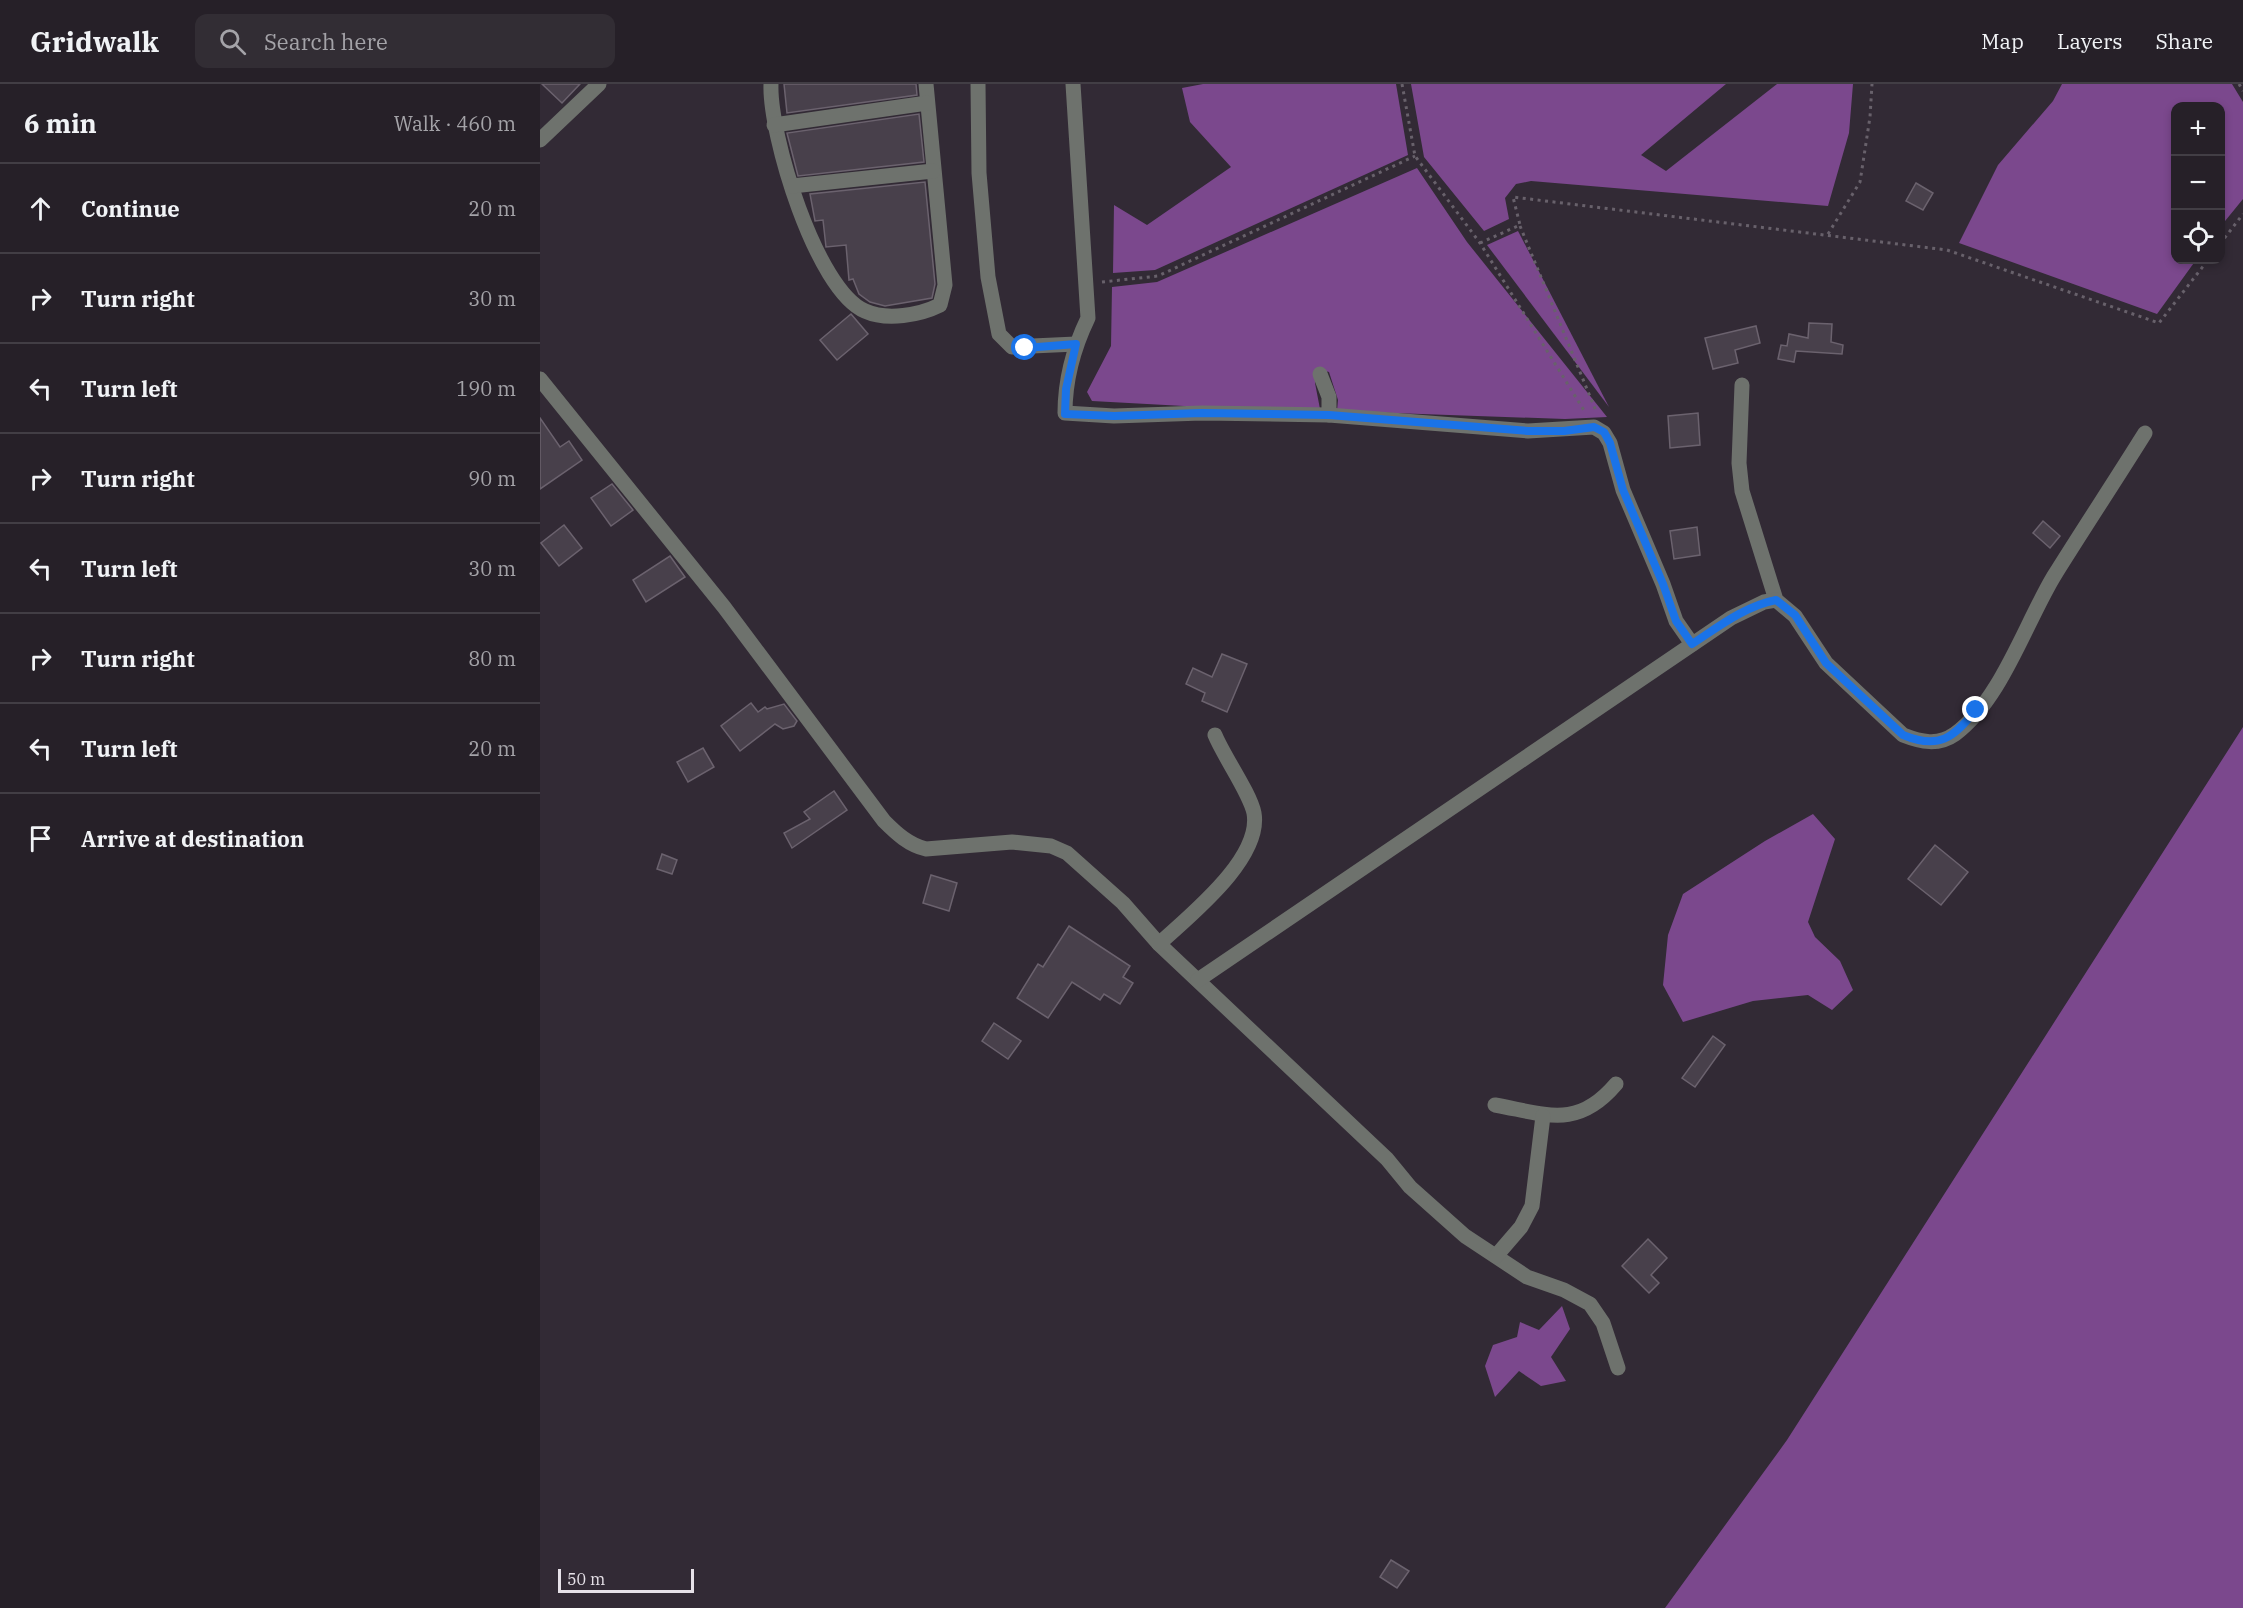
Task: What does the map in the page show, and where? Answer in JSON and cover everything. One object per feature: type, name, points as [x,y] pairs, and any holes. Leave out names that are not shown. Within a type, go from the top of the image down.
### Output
[{"type":"street","points":[[540,140],[599,84]]},
{"type":"street","points":[[771,84],[774,125],[811,242],[848,298],[863,311],[887,316],[928,310],[940,305],[944,296],[945,285],[926,84]]},
{"type":"street","points":[[978,84],[979,172],[987,265],[999,334],[1012,347],[1076,344]]},
{"type":"street","points":[[1073,84],[1088,284],[1088,318],[1076,344],[1066,389],[1065,414],[1114,416],[1202,413],[1329,415],[1528,431],[1599,430],[1610,443],[1623,490],[1663,584],[1676,621],[1692,644]]},
{"type":"street","points":[[774,125],[927,103]]},
{"type":"street","points":[[792,186],[933,171]]},
{"type":"street","points":[[1320,374],[1329,397],[1329,415]]},
{"type":"street","points":[[1742,385],[1738,463],[1742,491],[1776,600],[1795,615],[1826,663],[1903,735],[1917,741],[1939,742],[1963,726],[2003,675],[2054,577],[2145,433]]},
{"type":"street","points":[[543,388],[724,607],[884,821],[898,835],[917,847],[934,850],[963,845],[1012,842],[1051,846],[1067,853],[1123,903],[1158,944],[1387,1159],[1410,1187],[1465,1236],[1527,1277],[1564,1290],[1590,1304],[1603,1323],[1618,1368]]},
{"type":"street","points":[[1198,980],[1731,618],[1764,602],[1776,600]]},
{"type":"street","points":[[1158,944],[1198,908],[1233,871],[1253,836],[1254,811],[1215,735]]},
{"type":"street","points":[[1495,1105],[1543,1116],[1570,1116],[1602,1101],[1616,1084]]},
{"type":"street","points":[[1496,1256],[1521,1227],[1532,1206],[1543,1116]]},
{"type":"path","points":[[1402,84],[1415,156],[1480,243],[1599,430]]},
{"type":"path","points":[[1828,235],[1860,182],[1870,117],[1872,84]]},
{"type":"path","points":[[2239,84],[2243,91]]},
{"type":"path","points":[[1088,284],[1158,276],[1415,156]]},
{"type":"path","points":[[1599,430],[1520,225],[1513,197],[1947,250],[2160,323],[2205,264]]},
{"type":"path","points":[[2225,237],[2243,214]]},
{"type":"path","points":[[1480,243],[1520,225]]},
{"type":"shaded area","points":[[1203,84],[1396,84],[1408,155],[1155,270],[1113,273],[1114,205],[1147,225],[1231,167],[1190,122],[1182,88]]},
{"type":"shaded area","points":[[1411,84],[1726,84],[1641,155],[1666,171],[1777,84],[1853,84],[1849,133],[1828,206],[1531,181],[1516,184],[1505,198],[1509,219],[1484,231],[1424,157]]},
{"type":"shaded area","points":[[2062,84],[2232,84],[2243,102],[2243,199],[2225,221],[2225,102],[2171,102],[2171,264],[2193,264],[2157,314],[1959,243],[1998,165],[2053,101]]},
{"type":"shaded area","points":[[1417,168],[1467,242],[1607,417],[1565,419],[1337,411],[1338,400],[1329,372],[1318,369],[1315,383],[1320,409],[1202,407],[1092,401],[1087,392],[1111,346],[1112,287],[1157,282]]},
{"type":"shaded area","points":[[1518,231],[1609,407],[1487,245]]},
{"type":"shaded area","points":[[2243,727],[2243,1608],[1665,1608],[1787,1440]]},
{"type":"shaded area","points":[[1813,814],[1835,839],[1808,922],[1815,937],[1840,961],[1853,990],[1832,1010],[1808,995],[1753,1001],[1683,1022],[1663,985],[1668,935],[1683,894],[1765,841]]},
{"type":"shaded area","points":[[1562,1306],[1570,1329],[1551,1357],[1566,1381],[1541,1386],[1519,1371],[1495,1397],[1485,1366],[1493,1345],[1517,1337],[1520,1322],[1539,1330]]},
{"type":"building","points":[[542,84],[580,84],[562,103]]},
{"type":"building","points":[[784,84],[916,84],[917,95],[787,113]]},
{"type":"building","points":[[919,114],[924,162],[798,176],[787,133]]},
{"type":"building","points":[[925,182],[935,284],[932,298],[885,306],[870,302],[859,294],[853,279],[849,280],[846,245],[826,247],[823,220],[815,221],[810,194]]},
{"type":"building","points":[[1916,183],[1933,193],[1923,210],[1906,201]]},
{"type":"building","points":[[851,314],[868,334],[837,360],[820,340]]},
{"type":"building","points":[[1809,323],[1832,324],[1831,342],[1843,345],[1842,354],[1796,351],[1794,362],[1778,359],[1781,345],[1787,346],[1789,334],[1808,338]]},
{"type":"building","points":[[1756,326],[1760,343],[1735,350],[1738,363],[1713,369],[1705,338]]},
{"type":"building","points":[[1698,413],[1700,445],[1670,448],[1668,416]]},
{"type":"building","points":[[540,418],[560,447],[569,441],[582,460],[540,489]]},
{"type":"building","points":[[612,484],[633,510],[611,526],[591,498]]},
{"type":"building","points":[[2043,521],[2060,536],[2050,548],[2033,533]]},
{"type":"building","points":[[564,525],[582,548],[559,566],[541,543]]},
{"type":"building","points":[[1697,527],[1700,555],[1674,559],[1670,531]]},
{"type":"building","points":[[670,556],[685,577],[646,602],[633,580]]},
{"type":"building","points":[[1222,654],[1247,664],[1227,712],[1202,701],[1205,693],[1186,684],[1193,668],[1212,677]]},
{"type":"building","points":[[751,703],[758,712],[765,707],[767,709],[784,704],[797,721],[794,726],[783,729],[775,724],[740,751],[721,726]]},
{"type":"building","points":[[703,748],[714,767],[688,782],[677,762]]},
{"type":"building","points":[[834,791],[847,810],[792,848],[784,833],[810,819],[804,812]]},
{"type":"building","points":[[1935,845],[1968,872],[1941,905],[1908,879]]},
{"type":"building","points":[[662,854],[677,860],[672,874],[657,869]]},
{"type":"building","points":[[931,875],[957,883],[949,911],[923,903]]},
{"type":"building","points":[[1069,926],[1130,966],[1123,977],[1133,983],[1120,1004],[1104,994],[1100,1000],[1072,982],[1048,1018],[1017,998],[1038,964],[1043,967]]},
{"type":"building","points":[[994,1023],[1021,1041],[1008,1059],[982,1041]]},
{"type":"building","points":[[1713,1036],[1725,1045],[1695,1087],[1682,1078]]},
{"type":"building","points":[[1648,1239],[1667,1258],[1651,1275],[1659,1283],[1649,1293],[1622,1266]]},
{"type":"building","points":[[1391,1560],[1409,1571],[1397,1588],[1380,1577]]},
{"type":"route","points":[[1025,348],[1076,344],[1074,362],[1066,389],[1065,414],[1114,416],[1202,413],[1329,415],[1528,431],[1564,431],[1594,427],[1604,432],[1610,443],[1623,490],[1663,584],[1676,621],[1692,644],[1731,618],[1764,602],[1776,600],[1795,615],[1826,663],[1903,735],[1917,741],[1939,742],[1955,734],[1976,710]]}]
